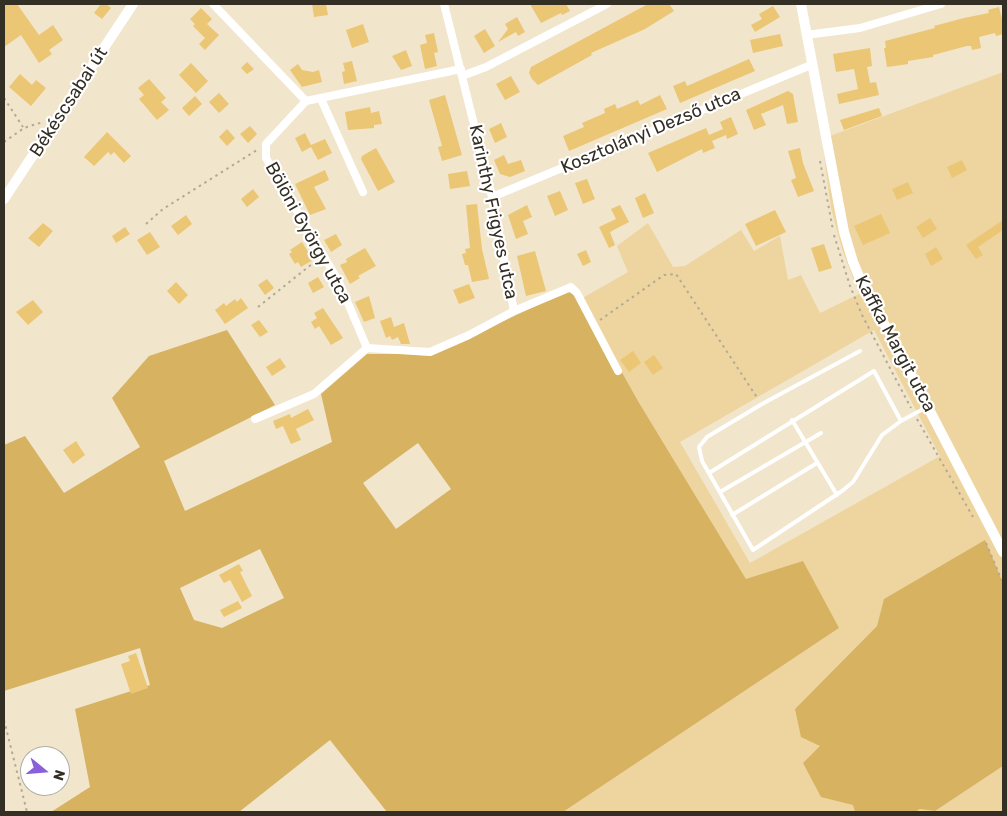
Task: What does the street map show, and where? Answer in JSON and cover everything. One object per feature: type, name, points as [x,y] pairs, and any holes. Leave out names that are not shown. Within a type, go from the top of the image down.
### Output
[{"type":"street","name":"Békéscsabai út","points":[[4,199],[133,4]]},
{"type":"street","points":[[213,4],[306,101]]},
{"type":"street","name":"Karinthy Frigyes utca","points":[[366,348],[430,352],[469,335],[514,311],[492,198],[444,4]]},
{"type":"street","points":[[266,144],[306,101],[486,67],[607,4]]},
{"type":"street","name":"Kaffka Margit utca","points":[[801,4],[844,232],[853,262],[864,291],[928,407],[1003,552]]},
{"type":"street","points":[[806,35],[860,28],[941,4]]},
{"type":"street","name":"Kosztolányi Dezső utca","points":[[492,198],[811,65]]},
{"type":"street","points":[[321,99],[363,192]]},
{"type":"street","name":"Bölöni György utca","points":[[266,144],[266,158],[275,177],[339,282],[366,348]]},
{"type":"street","points":[[514,311],[571,287],[577,293],[618,371]]},
{"type":"street","points":[[255,419],[314,394],[366,348]]},
{"type":"lane","points":[[860,351],[762,404],[702,442],[699,455],[753,550],[837,495],[853,482],[882,435],[900,421],[928,407]]},
{"type":"lane","points":[[709,473],[792,420],[874,372],[900,421]]},
{"type":"lane","points":[[792,420],[837,495]]},
{"type":"lane","points":[[720,492],[822,432]]},
{"type":"lane","points":[[732,515],[817,463]]},
{"type":"path","points":[[4,98],[24,128]]},
{"type":"path","points":[[4,142],[24,128],[43,122],[53,126]]},
{"type":"path","points":[[146,224],[163,209],[266,144]]},
{"type":"path","points":[[258,307],[322,255]]},
{"type":"path","points":[[598,321],[664,275],[676,274],[762,404]]},
{"type":"path","points":[[4,720],[27,812]]},
{"type":"shaded area","points":[[1003,72],[1003,583],[985,541],[885,599],[877,626],[795,709],[820,746],[854,805],[855,812],[563,812],[839,628],[746,579],[638,401],[581,299],[628,272],[617,246],[648,223],[673,267],[685,266],[741,230],[754,251],[780,236],[788,280],[801,275],[820,313],[859,294],[842,249],[831,208],[822,139]],"holes":[[[874,330],[940,456],[750,563],[680,442]]]},
{"type":"shaded area","points":[[567,291],[581,299],[638,401],[746,579],[803,561],[839,628],[563,812],[387,812],[330,740],[239,812],[51,812],[90,787],[75,709],[150,685],[140,648],[4,691],[4,445],[25,436],[64,493],[140,447],[112,398],[149,356],[227,330],[275,405],[164,461],[185,511],[332,442],[321,394],[367,354],[434,354]],"holes":[[[418,443],[451,489],[396,529],[363,483]],[[260,549],[284,598],[222,628],[194,620],[180,588]]]},
{"type":"shaded area","points":[[985,540],[1003,583],[1003,766],[935,811],[920,809],[915,812],[855,812],[853,805],[821,797],[803,763],[820,746],[801,737],[795,709],[877,626],[884,599]]},
{"type":"shaded area","points":[[1003,766],[1003,812],[915,812],[920,809],[935,811]]},
{"type":"building","points":[[4,4],[17,4],[39,35],[53,25],[63,40],[49,50],[52,54],[39,63],[21,35],[4,47]]},
{"type":"building","points":[[101,4],[106,4],[111,8],[102,19],[94,13]]},
{"type":"building","points":[[312,4],[326,4],[328,15],[314,17]]},
{"type":"building","points":[[530,4],[566,4],[570,11],[562,15],[561,13],[541,23]]},
{"type":"building","points":[[648,4],[669,4],[674,11],[645,29],[591,53],[592,55],[538,85],[532,79],[529,73],[531,67]]},
{"type":"building","points":[[773,6],[780,17],[755,32],[751,25],[762,19],[759,14]]},
{"type":"building","points":[[999,7],[1003,23],[1003,34],[996,36],[995,33],[979,37],[981,48],[972,50],[971,46],[967,46],[933,55],[933,57],[908,61],[908,64],[887,67],[884,48],[886,48],[885,41],[935,28],[934,26],[989,13],[988,10]]},
{"type":"building","points":[[201,8],[212,19],[207,24],[219,35],[205,50],[199,44],[205,38],[193,26],[195,24],[190,19]]},
{"type":"building","points":[[517,17],[525,32],[518,36],[516,32],[498,42],[508,29],[505,24]]},
{"type":"building","points":[[363,24],[369,42],[352,48],[346,30]]},
{"type":"building","points":[[485,29],[495,46],[484,53],[474,36]]},
{"type":"building","points":[[434,33],[438,52],[434,53],[437,66],[425,69],[420,45],[427,43],[425,35]]},
{"type":"building","points":[[780,34],[783,46],[753,53],[750,40]]},
{"type":"building","points":[[870,48],[872,66],[867,67],[870,83],[876,82],[879,95],[839,104],[837,94],[858,89],[854,69],[836,72],[833,54]]},
{"type":"building","points":[[406,50],[412,66],[401,70],[392,56]]},
{"type":"building","points":[[749,59],[755,71],[680,103],[673,86],[685,81],[687,86]]},
{"type":"building","points":[[352,61],[357,81],[344,84],[342,72],[345,71],[343,63]]},
{"type":"building","points":[[247,62],[254,69],[247,74],[241,68]]},
{"type":"building","points":[[191,63],[208,81],[196,93],[179,75]]},
{"type":"building","points":[[298,64],[302,70],[313,72],[319,70],[322,82],[302,87],[290,70]]},
{"type":"building","points":[[20,74],[32,85],[36,80],[46,88],[31,106],[9,87]]},
{"type":"building","points":[[511,76],[520,92],[505,100],[496,84]]},
{"type":"building","points":[[149,79],[166,98],[161,102],[169,110],[157,120],[139,99],[144,95],[138,88]]},
{"type":"building","points":[[788,91],[793,94],[798,122],[787,124],[783,105],[761,114],[766,125],[754,130],[746,110]]},
{"type":"building","points":[[219,93],[229,104],[219,113],[209,102]]},
{"type":"building","points":[[445,95],[462,155],[442,161],[438,147],[442,146],[429,100]]},
{"type":"building","points":[[660,95],[667,109],[569,151],[563,136],[584,127],[582,123],[605,113],[604,109],[615,104],[617,109],[638,100],[640,105]]},
{"type":"building","points":[[195,96],[202,104],[189,116],[182,108]]},
{"type":"building","points":[[370,107],[371,113],[379,111],[382,124],[374,125],[374,128],[348,130],[345,112]]},
{"type":"building","points":[[879,108],[882,116],[844,130],[840,120]]},
{"type":"building","points":[[731,117],[738,134],[727,139],[726,135],[712,141],[715,148],[703,153],[702,149],[657,172],[648,153],[706,128],[709,135],[723,129],[720,122]]},
{"type":"building","points":[[501,123],[507,137],[495,143],[489,129]]},
{"type":"building","points":[[250,126],[257,134],[248,143],[240,134]]},
{"type":"building","points":[[227,129],[235,138],[227,146],[219,137]]},
{"type":"building","points":[[107,132],[131,156],[124,163],[114,152],[111,155],[108,152],[94,166],[84,157]]},
{"type":"building","points":[[305,133],[311,145],[325,139],[332,153],[318,160],[311,147],[302,152],[295,138]]},
{"type":"building","points":[[376,148],[395,182],[378,191],[361,159],[362,156]]},
{"type":"building","points":[[800,148],[803,163],[814,191],[798,197],[791,180],[796,178],[788,151]]},
{"type":"building","points":[[504,155],[508,164],[521,160],[525,171],[510,177],[500,174],[494,160]]},
{"type":"building","points":[[962,160],[967,170],[952,178],[947,167]]},
{"type":"building","points":[[325,170],[329,180],[314,187],[326,209],[310,215],[295,184]]},
{"type":"building","points":[[467,171],[470,186],[450,189],[448,174]]},
{"type":"building","points":[[587,179],[595,199],[583,204],[575,183]]},
{"type":"building","points":[[908,182],[913,193],[897,200],[892,189]]},
{"type":"building","points":[[253,189],[259,197],[247,207],[241,199]]},
{"type":"building","points":[[560,191],[568,210],[555,216],[547,196]]},
{"type":"building","points":[[645,193],[654,213],[643,218],[635,198]]},
{"type":"building","points":[[477,204],[482,249],[489,279],[472,282],[468,265],[465,265],[462,254],[466,253],[465,249],[470,248],[466,205]]},
{"type":"building","points":[[527,205],[532,217],[523,221],[528,234],[516,239],[508,215]]},
{"type":"building","points":[[620,205],[629,222],[610,232],[615,245],[609,248],[599,227],[616,219],[611,209]]},
{"type":"building","points":[[775,210],[786,232],[756,246],[745,224]]},
{"type":"building","points":[[881,214],[890,233],[863,245],[854,226]]},
{"type":"building","points":[[186,215],[192,224],[178,235],[171,226]]},
{"type":"building","points":[[930,218],[937,229],[923,238],[916,227]]},
{"type":"building","points":[[1003,220],[1003,230],[978,247],[983,255],[976,259],[966,245]]},
{"type":"building","points":[[43,223],[53,231],[39,247],[28,238]]},
{"type":"building","points":[[125,227],[130,234],[116,243],[112,236]]},
{"type":"building","points":[[150,232],[160,247],[147,255],[137,240]]},
{"type":"building","points":[[336,234],[342,245],[331,252],[324,240]]},
{"type":"building","points":[[302,242],[313,260],[301,267],[298,262],[295,264],[289,254],[292,252],[290,250]]},
{"type":"building","points":[[824,244],[832,268],[819,272],[811,248]]},
{"type":"building","points":[[936,247],[943,259],[931,266],[925,254]]},
{"type":"building","points":[[365,248],[376,266],[358,276],[360,278],[350,284],[340,265],[347,262],[346,259]]},
{"type":"building","points":[[586,250],[591,262],[583,266],[577,254]]},
{"type":"building","points":[[535,251],[546,291],[526,296],[517,256]]},
{"type":"building","points":[[318,277],[324,287],[313,293],[308,283]]},
{"type":"building","points":[[267,279],[274,288],[265,295],[258,285]]},
{"type":"building","points":[[176,282],[188,295],[179,304],[167,291]]},
{"type":"building","points":[[469,284],[475,298],[459,304],[453,290]]},
{"type":"building","points":[[369,296],[375,318],[364,322],[355,302]]},
{"type":"building","points":[[241,298],[248,308],[225,324],[215,310],[224,303],[226,306],[235,299],[237,302]]},
{"type":"building","points":[[33,300],[43,312],[28,325],[16,312]]},
{"type":"building","points":[[323,308],[343,338],[331,345],[319,326],[315,329],[311,322],[317,318],[314,313]]},
{"type":"building","points":[[391,317],[394,327],[404,323],[410,344],[401,344],[398,337],[392,340],[390,336],[386,338],[380,321]]},
{"type":"building","points":[[259,320],[268,332],[260,337],[251,325]]},
{"type":"building","points":[[633,351],[641,363],[629,372],[620,360]]},
{"type":"building","points":[[654,355],[663,368],[653,375],[644,362]]},
{"type":"building","points":[[280,358],[286,367],[272,376],[266,367]]},
{"type":"building","points":[[308,409],[314,420],[296,429],[301,440],[291,444],[283,426],[276,429],[273,421],[290,414],[291,418]]},
{"type":"building","points":[[76,441],[85,455],[73,464],[63,450]]},
{"type":"building","points":[[239,564],[243,571],[240,572],[252,596],[242,602],[230,580],[224,583],[219,575]]},
{"type":"building","points":[[238,601],[242,608],[224,617],[220,610]]},
{"type":"building","points":[[136,653],[148,688],[131,694],[121,664],[130,661],[128,656]]}]
